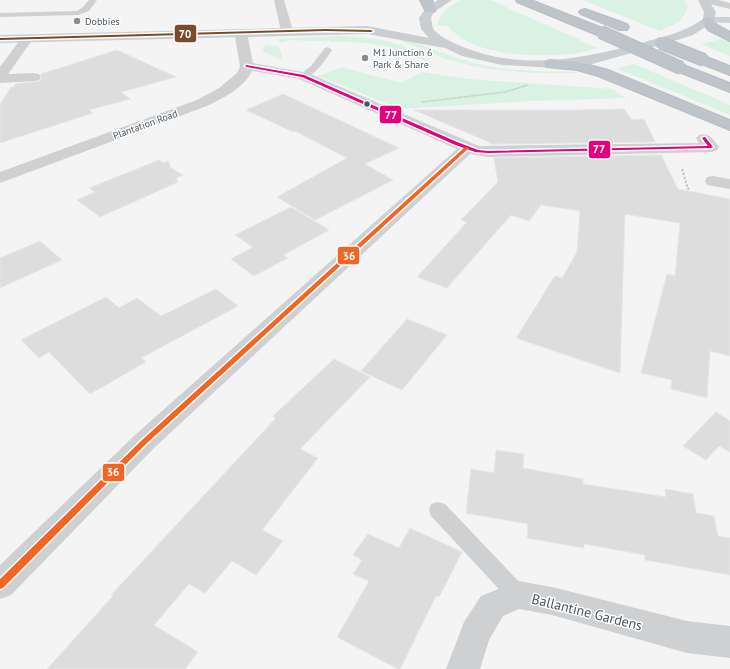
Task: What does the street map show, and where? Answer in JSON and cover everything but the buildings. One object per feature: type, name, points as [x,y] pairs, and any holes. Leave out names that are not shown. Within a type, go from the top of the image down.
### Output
[{"type":"highway","points":[[521,0],[601,32],[730,88]]},
{"type":"highway","points":[[575,8],[730,71]]},
{"type":"highway","points":[[709,20],[712,27],[730,37]]},
{"type":"highway","points":[[551,64],[578,66],[603,73],[730,125]]},
{"type":"main road","points":[[446,0],[425,12],[429,32],[448,45],[467,53],[495,60],[524,64],[571,63],[608,56],[683,34],[709,20],[710,12],[704,0]]},
{"type":"main road","points":[[0,39],[367,30],[402,24]]},
{"type":"main road","points":[[367,30],[448,45]]},
{"type":"street","points":[[279,0],[287,31]]},
{"type":"street","points":[[704,0],[728,4]]},
{"type":"street","points":[[709,20],[730,20]]},
{"type":"street","points":[[241,33],[247,66],[303,76],[467,148],[488,152],[711,148],[704,138]]},
{"type":"street","points":[[0,77],[27,39]]},
{"type":"street","name":"Plantation Road","points":[[0,178],[202,103],[224,91],[235,82],[243,74],[247,66]]},
{"type":"street","points":[[0,77],[34,77]]},
{"type":"street","points":[[0,585],[144,442],[467,148]]},
{"type":"street","points":[[713,181],[730,184]]},
{"type":"street","name":"Ballantine Gardens","points":[[463,669],[475,633],[492,606],[518,595],[552,601],[687,637],[730,642]]},
{"type":"lane","points":[[0,16],[78,13],[86,9],[93,0]]},
{"type":"lane","points":[[303,76],[314,68],[328,50]]},
{"type":"lane","points":[[438,510],[518,595]]},
{"type":"path","points":[[420,103],[505,92],[534,83]]},
{"type":"green space","points":[[461,0],[490,0],[598,48],[571,54],[523,55],[505,53],[473,44],[459,36],[448,26],[437,26],[446,10]]},
{"type":"green space","points":[[583,0],[684,0],[688,7],[680,20],[674,25],[660,31]]},
{"type":"green space","points":[[337,36],[361,37],[397,44],[409,48],[429,62],[391,48],[369,43],[290,40],[282,43],[276,39]]},
{"type":"green space","points":[[403,39],[462,60],[483,65],[531,71],[579,72],[530,73],[485,68],[456,62],[401,41]]},
{"type":"green space","points":[[721,39],[730,42],[730,56],[701,44]]},
{"type":"green space","points":[[266,45],[278,46],[282,55],[281,60],[262,51]]},
{"type":"green space","points":[[634,64],[730,105],[730,115],[616,68]]},
{"type":"green space","points":[[341,67],[401,83],[422,72],[468,79],[612,89],[625,98],[530,101],[400,109],[319,76]]},
{"type":"transit line","name":"70","points":[[0,39],[325,30],[371,31]]},
{"type":"transit line","name":"77","points":[[247,66],[303,76],[455,143],[477,151],[711,147],[704,138]]},
{"type":"transit line","name":"36","points":[[0,585],[144,442],[467,148]]},
{"type":"place","name":"Dobbies","points":[[77,21]]},
{"type":"place","name":"M1 Junction 6 Park & Share","points":[[365,58]]}]
